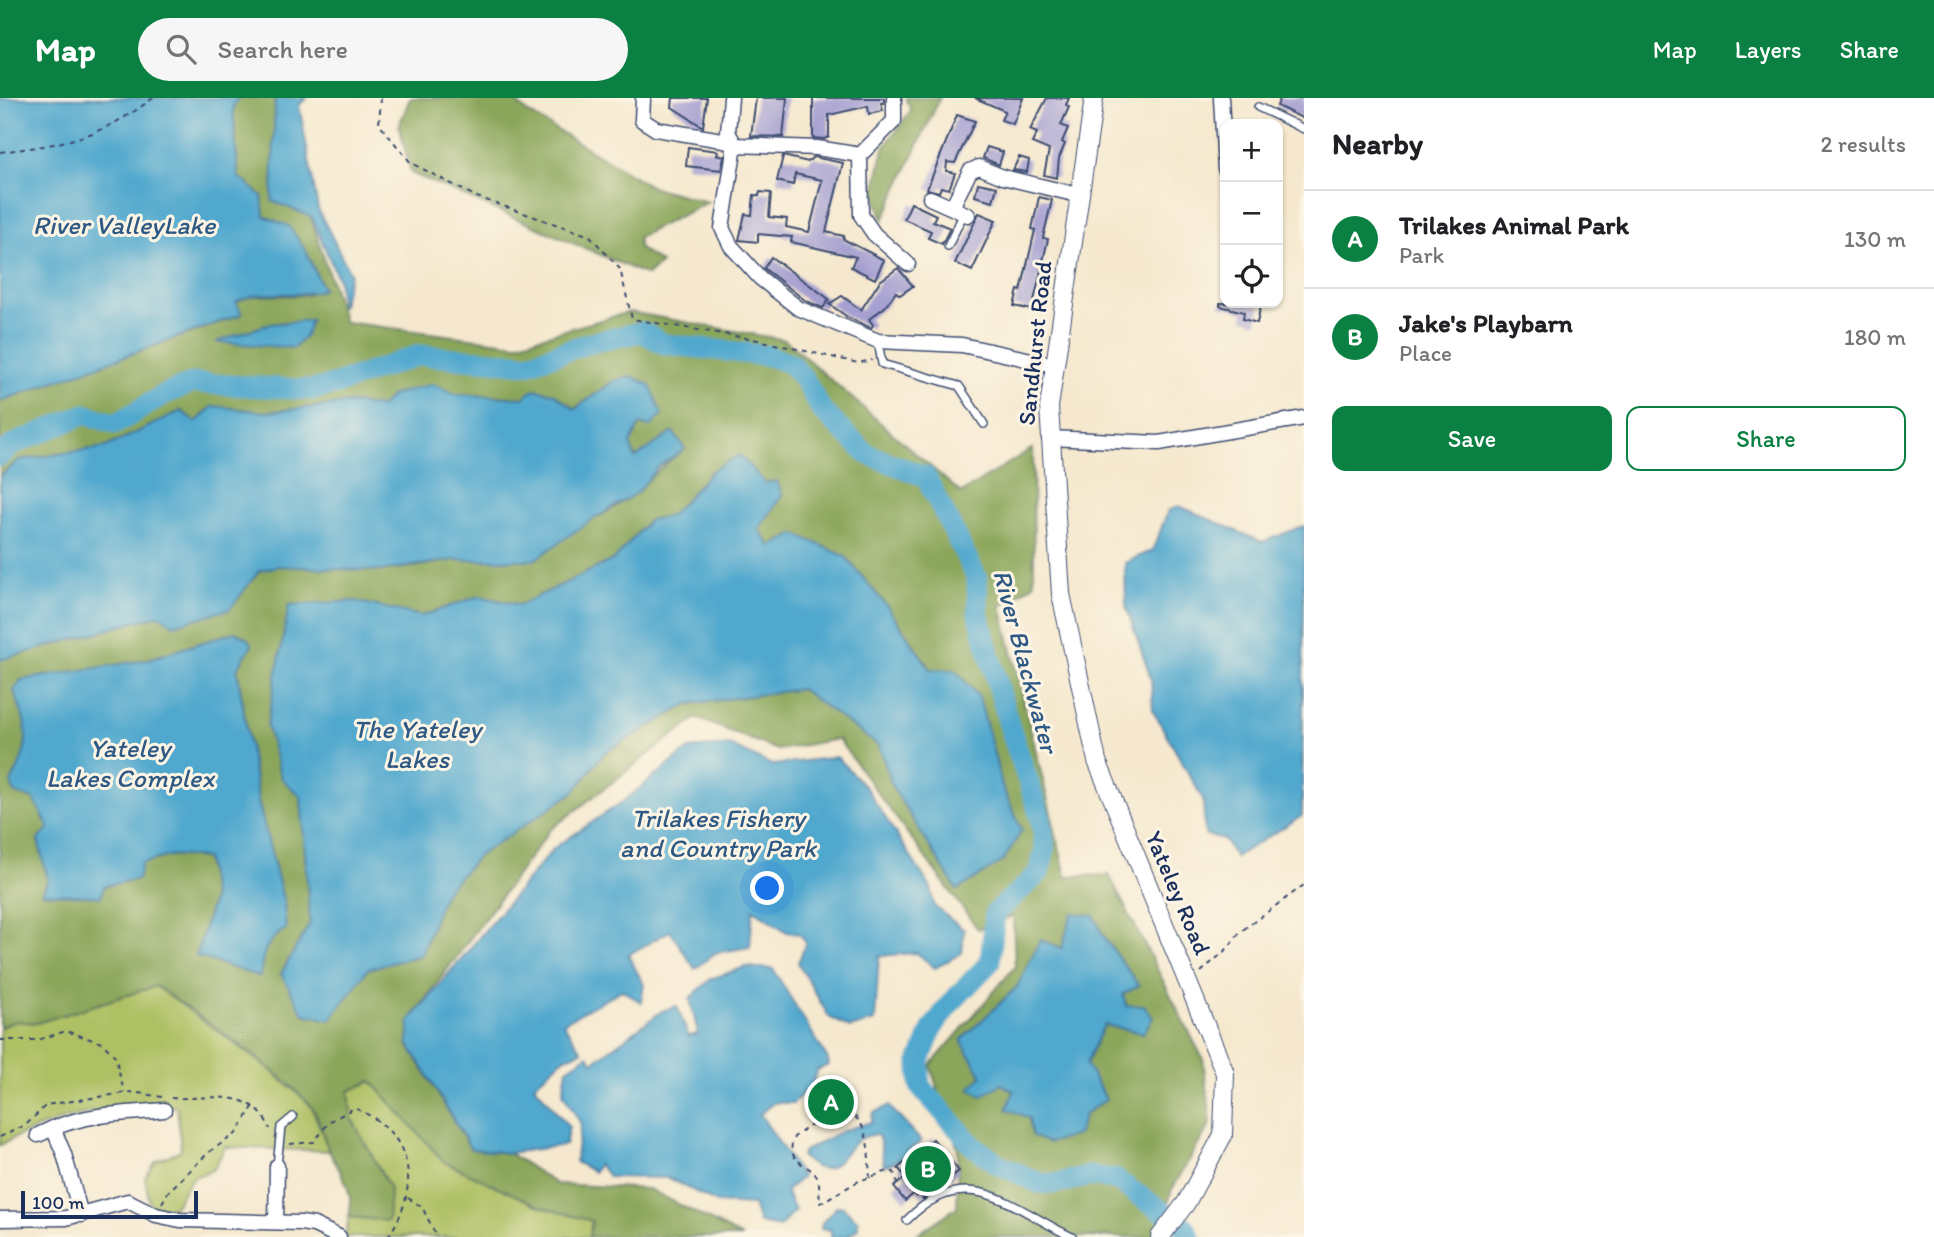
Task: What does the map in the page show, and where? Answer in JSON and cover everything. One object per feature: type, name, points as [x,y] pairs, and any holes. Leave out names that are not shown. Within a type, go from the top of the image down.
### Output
[{"type":"street","points":[[731,98],[728,132],[735,145],[722,228],[731,246],[760,278],[798,308],[878,341],[962,345],[1054,365]]},
{"type":"street","points":[[894,98],[894,121],[860,155],[861,215],[873,234],[908,264]]},
{"type":"street","name":"Sandhurst Road","points":[[1061,594],[1049,407],[1094,98]]},
{"type":"street","points":[[1221,98],[1222,119]]},
{"type":"street","points":[[642,99],[642,120],[647,125],[735,145],[817,148],[860,155]]},
{"type":"street","points":[[930,198],[961,212],[970,170],[979,167],[1003,177],[1078,195]]},
{"type":"street","points":[[1049,438],[1159,443],[1304,418]]},
{"type":"street","name":"Yateley Road","points":[[1061,594],[1097,761],[1225,1073],[1223,1135],[1186,1203],[1160,1237]]},
{"type":"street","points":[[38,1135],[91,1115],[164,1110]]},
{"type":"street","points":[[53,1128],[64,1154],[81,1215]]},
{"type":"street","points":[[276,1222],[277,1166]]},
{"type":"street","points":[[0,1219],[66,1218],[108,1204],[128,1201],[156,1215],[180,1220],[276,1222],[299,1230],[314,1225],[339,1237]]},
{"type":"lane","points":[[1258,107],[1304,128]]},
{"type":"lane","points":[[948,246],[961,212]]},
{"type":"lane","points":[[878,341],[882,364],[959,386],[984,424]]},
{"type":"lane","points":[[277,1166],[281,1127],[293,1117]]},
{"type":"lane","points":[[907,1220],[925,1203],[960,1190],[975,1190],[1020,1206],[1072,1237]]},
{"type":"path","points":[[0,152],[62,144],[122,121],[153,98]]},
{"type":"path","points":[[381,98],[379,124],[411,163],[477,197],[590,236],[621,269],[632,319],[753,339],[858,363],[879,359]]},
{"type":"path","points":[[1190,985],[1195,976],[1228,948],[1240,932],[1304,885]]},
{"type":"path","points":[[0,1040],[38,1040],[66,1031],[102,1043],[115,1056],[125,1093]]},
{"type":"path","points":[[156,1215],[168,1192],[209,1152],[237,1133],[254,1106]]},
{"type":"path","points":[[278,1144],[306,1145],[319,1138],[329,1122],[354,1108],[387,1129],[401,1146],[410,1183],[408,1198],[388,1237]]},
{"type":"path","points":[[870,1178],[863,1124],[848,1112],[810,1126],[794,1138],[791,1146],[794,1155],[818,1180],[821,1203],[888,1171],[894,1172],[898,1184]]},
{"type":"path","points":[[408,1198],[422,1207],[437,1237]]},
{"type":"green space","points":[[238,98],[298,98],[296,170],[344,322],[516,344],[629,312],[785,340],[961,493],[1033,448],[1034,584],[1001,606],[1066,876],[1109,875],[1203,1059],[1211,1123],[1171,1191],[1162,1237],[913,1237],[957,1207],[958,1150],[930,1066],[1015,967],[1013,916],[978,929],[838,739],[778,750],[696,718],[550,830],[410,1020],[408,1044],[471,1149],[509,1153],[556,1184],[649,1189],[742,1237],[589,1237],[592,1221],[541,1207],[444,1162],[371,1081],[349,1091],[351,1117],[390,1189],[388,1221],[349,1217],[349,1191],[309,1104],[276,1073],[156,986],[37,1023],[16,1021],[0,1027],[0,660],[159,615],[230,609],[251,579],[259,571],[269,567],[299,565],[369,570],[406,568],[486,553],[539,538],[602,515],[627,498],[685,449],[673,433],[636,459],[630,444],[640,424],[614,381],[575,409],[553,393],[535,389],[523,398],[455,394],[433,384],[381,407],[352,403],[266,412],[213,406],[196,422],[181,411],[106,447],[19,460],[0,477],[0,401],[241,315],[236,302],[247,296],[308,295],[264,216],[262,196],[238,176],[233,107]],"holes":[[[712,470],[765,483],[777,481],[782,495],[759,529],[771,546],[886,605],[931,669],[979,697],[1003,789],[1022,830],[893,788],[879,746],[801,689],[688,704],[604,753],[574,792],[478,856],[444,893],[421,955],[368,969],[281,974],[310,923],[301,796],[354,601],[422,616],[479,596],[520,605],[615,559],[649,520],[670,517]],[[235,632],[252,645],[237,669],[259,805],[284,903],[286,929],[266,948],[260,976],[196,956],[213,898],[206,858],[173,855],[142,863],[104,886],[42,893],[48,880],[38,840],[49,828],[34,799],[15,793],[11,783],[23,758],[27,738],[24,718],[14,692],[145,660]],[[1094,916],[1104,937],[1138,985],[1123,994],[1126,1006],[1143,1033],[1104,1025],[1086,1064],[1106,1099],[1085,1114],[1077,1135],[1007,1109],[1014,1092],[1001,1084],[970,1089],[982,1076],[962,1040],[1017,987],[1040,940],[1062,948]]]},
{"type":"green space","points":[[410,98],[512,98],[527,112],[652,187],[708,202],[638,237],[639,248],[661,263],[647,275],[411,173],[399,126]]},
{"type":"green space","points":[[905,98],[940,98],[883,220],[874,192],[884,148],[911,110]]},
{"type":"green space","points":[[156,986],[268,1068],[311,1105],[329,1151],[225,1147],[214,1169],[192,1178],[173,1208],[150,1205],[145,1178],[156,1161],[181,1150],[177,1107],[130,1107],[86,1113],[42,1126],[0,1145],[0,1027],[16,1021],[37,1023]]},
{"type":"green space","points":[[372,1081],[445,1162],[541,1207],[593,1221],[589,1237],[345,1237],[349,1217],[388,1220],[390,1189],[351,1118],[349,1091]]},
{"type":"water","name":"River ValleyLake","points":[[0,98],[238,98],[233,107],[238,176],[262,196],[264,216],[289,226],[306,251],[323,289],[301,294],[267,294],[246,298],[236,302],[242,314],[0,401]]},
{"type":"water","points":[[275,98],[307,98],[299,105],[318,209],[350,273],[341,308],[338,279],[312,217],[272,201]]},
{"type":"water","points":[[311,320],[306,335],[294,348],[216,342],[269,324]]},
{"type":"water","points":[[631,376],[650,385],[662,415],[650,427],[640,424],[630,444],[635,458],[673,432],[685,449],[658,467],[638,492],[534,560],[454,560],[380,571],[278,566],[259,571],[230,609],[174,625],[159,615],[0,660],[0,477],[19,460],[106,447],[181,411],[196,422],[213,406],[266,412],[352,403],[381,407],[392,395],[433,384],[455,394],[523,398],[534,389],[553,393],[575,409],[614,381]]},
{"type":"water","name":"The Yateley Lakes","points":[[739,455],[765,483],[777,481],[782,495],[759,529],[770,546],[796,534],[845,556],[886,605],[930,669],[955,670],[979,697],[1003,789],[1022,830],[1003,861],[957,890],[893,788],[879,746],[801,689],[688,704],[604,753],[574,792],[478,856],[444,893],[421,955],[368,969],[330,1020],[304,1014],[281,974],[310,923],[301,797],[281,778],[267,726],[289,605],[354,601],[422,616],[479,596],[520,605],[615,559],[649,520],[670,516],[713,470]]},
{"type":"water","points":[[1179,506],[1262,542],[1304,526],[1302,816],[1235,857],[1224,839],[1205,835],[1203,799],[1153,711],[1151,679],[1126,606],[1125,563],[1153,550],[1168,511]]},
{"type":"water","name":"Yateley Lakes Complex","points":[[235,632],[247,638],[252,645],[237,669],[259,805],[284,903],[286,929],[266,948],[260,977],[196,956],[213,898],[206,858],[173,855],[142,863],[138,879],[104,886],[101,897],[42,893],[48,880],[38,840],[49,828],[34,799],[15,793],[11,783],[22,758],[26,738],[23,717],[14,691],[21,680],[145,660]]},
{"type":"water","name":"Trilakes Fishery and Country Park","points":[[729,745],[772,765],[837,757],[866,788],[931,888],[934,906],[964,930],[962,953],[935,968],[917,953],[879,956],[875,1021],[850,1028],[829,1017],[798,963],[806,943],[800,934],[787,932],[753,909],[750,947],[715,953],[695,969],[670,931],[628,955],[644,985],[641,1002],[622,990],[563,1023],[582,1051],[564,1058],[534,1085],[569,1127],[565,1145],[509,1153],[471,1149],[408,1043],[410,1020],[554,848],[625,800],[689,749]]},
{"type":"water","points":[[1072,913],[1094,916],[1104,937],[1139,986],[1123,994],[1126,1006],[1144,1005],[1153,1018],[1143,1033],[1104,1025],[1086,1064],[1106,1099],[1085,1114],[1077,1135],[1049,1143],[1032,1136],[1029,1118],[1007,1109],[1014,1091],[1001,1084],[982,1096],[970,1088],[982,1076],[961,1040],[1017,987],[1040,940],[1062,948]]},
{"type":"water","points":[[745,967],[773,969],[828,1059],[828,1065],[817,1070],[812,1085],[793,1103],[773,1103],[760,1114],[802,1177],[786,1191],[795,1211],[779,1227],[759,1223],[753,1205],[717,1203],[669,1178],[609,1177],[598,1164],[594,1172],[575,1162],[581,1124],[563,1093],[567,1069],[588,1055],[593,1062],[662,1011],[677,1006],[688,1036],[698,1034],[690,998],[711,979]]},
{"type":"water","points":[[889,1106],[921,1141],[901,1159],[884,1166],[879,1137],[874,1134],[858,1140],[827,1169],[811,1165],[801,1156],[804,1151],[842,1131],[871,1122],[873,1113]]},
{"type":"water","points":[[837,1206],[843,1207],[858,1221],[858,1228],[847,1237],[831,1237],[831,1230],[821,1229],[822,1223]]},
{"type":"building","points":[[673,98],[707,98],[703,127],[672,107]]},
{"type":"building","points":[[756,98],[787,98],[783,137],[751,136]]},
{"type":"building","points":[[813,98],[884,98],[884,103],[881,103],[883,111],[869,114],[868,106],[829,115],[829,137],[813,138]]},
{"type":"building","points":[[975,98],[1023,98],[1013,124],[1001,120],[1005,111]]},
{"type":"building","points":[[1047,98],[1069,98],[1066,105],[1069,107],[1061,125],[1068,128],[1062,142],[1065,144],[1059,158],[1057,178],[1044,175],[1049,150],[1032,143],[1037,133],[1030,130]]},
{"type":"building","points":[[1280,98],[1304,98],[1304,119],[1277,106]]},
{"type":"building","points":[[957,115],[975,121],[955,163],[947,162],[946,171],[955,173],[949,189],[941,187],[939,192],[927,189]]},
{"type":"building","points":[[688,147],[718,151],[717,155],[724,156],[721,170],[686,166]]},
{"type":"building","points":[[987,147],[1003,152],[999,165],[983,158]]},
{"type":"building","points":[[783,156],[808,162],[813,157],[843,163],[826,232],[844,236],[843,239],[884,260],[875,279],[851,267],[856,257],[791,242],[792,237],[758,234],[758,242],[739,240],[745,214],[752,215],[754,195],[759,196],[760,192],[771,193],[769,217],[787,219],[786,227],[809,232],[822,180],[795,174],[793,185],[777,181]]},
{"type":"building","points":[[1019,157],[1029,160],[1027,172],[1013,170]]},
{"type":"building","points":[[978,183],[997,187],[993,201],[975,196]]},
{"type":"building","points":[[1039,197],[1052,200],[1043,238],[1048,239],[1032,310],[1014,306],[1018,290],[1021,291],[1035,230],[1032,229]]},
{"type":"building","points":[[911,203],[936,215],[933,221],[950,228],[942,244],[928,238],[931,231],[904,219]]},
{"type":"building","points":[[979,213],[996,220],[972,271],[955,263]]},
{"type":"building","points":[[771,257],[829,299],[823,308],[806,301],[766,270],[764,268]]},
{"type":"building","points":[[898,268],[913,286],[900,295],[896,292],[885,307],[869,319],[873,325],[871,328],[849,318],[829,304],[842,296],[861,310],[880,281]]},
{"type":"building","points":[[1228,308],[1260,308],[1257,323],[1243,319],[1244,312]]},
{"type":"building","points":[[933,1139],[959,1171],[923,1199],[917,1191],[905,1201],[894,1187],[906,1177],[898,1168]]},
{"type":"waterway","name":"River Blackwater","points":[[0,456],[14,444],[85,414],[116,424],[165,394],[193,383],[312,390],[419,355],[527,364],[589,343],[642,332],[664,344],[769,356],[791,364],[804,379],[822,411],[867,454],[926,477],[977,578],[978,613],[1010,728],[1041,819],[1045,848],[1039,873],[995,913],[990,962],[949,1005],[932,1029],[919,1063],[920,1086],[972,1145],[998,1164],[1039,1183],[1054,1184],[1090,1176],[1115,1179],[1185,1227],[1190,1237]]},
{"type":"place","name":"Trilakes Animal Park","points":[[831,1102]]},
{"type":"place","name":"Jake's Playbarn","points":[[928,1169]]}]
